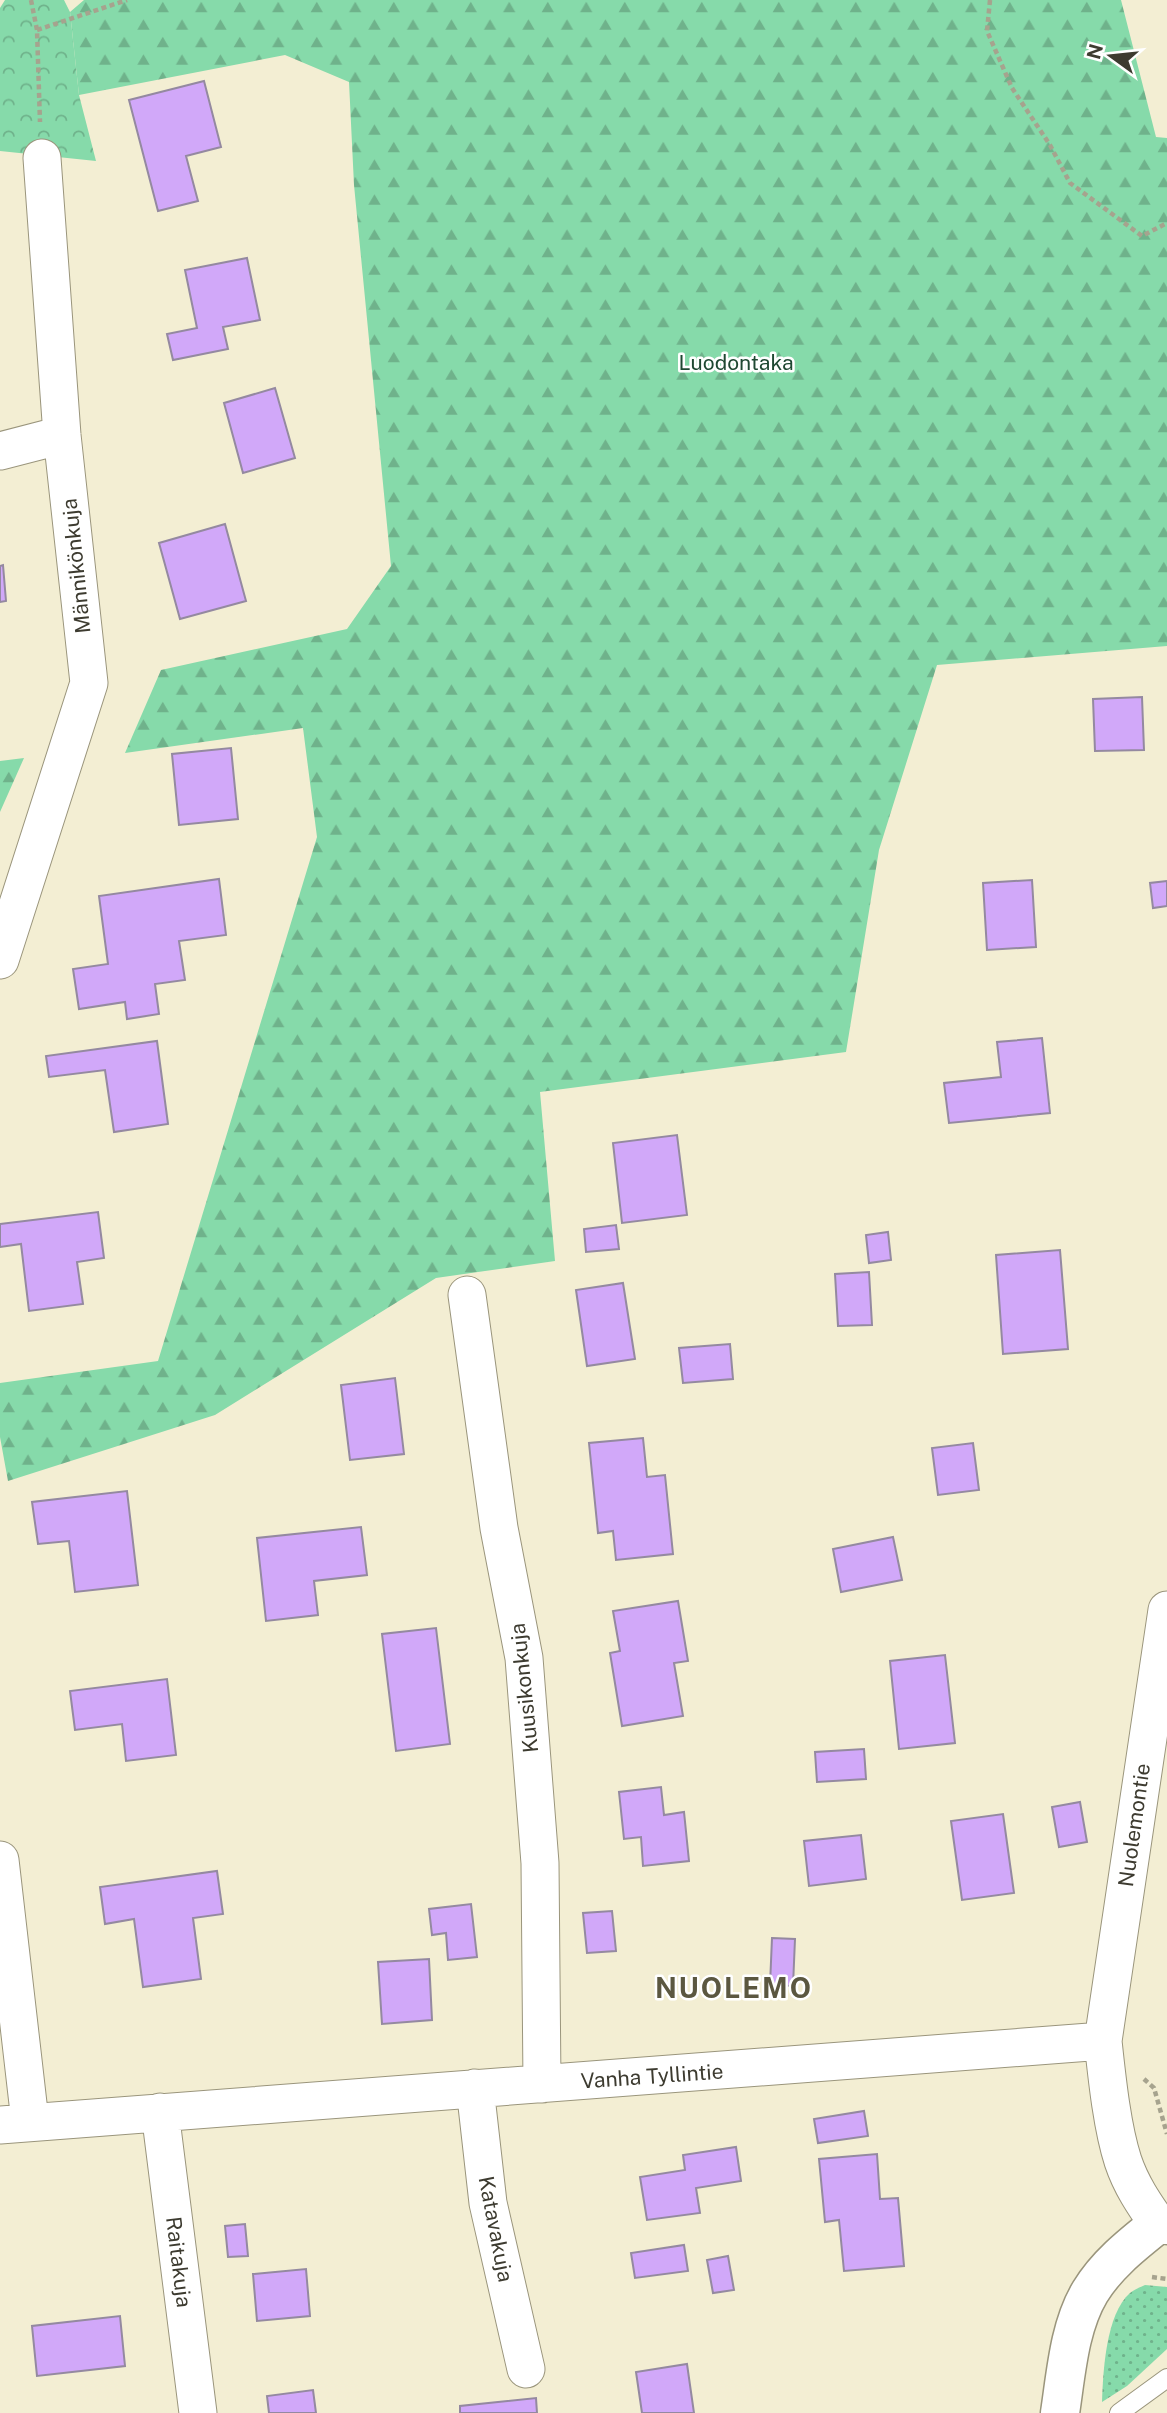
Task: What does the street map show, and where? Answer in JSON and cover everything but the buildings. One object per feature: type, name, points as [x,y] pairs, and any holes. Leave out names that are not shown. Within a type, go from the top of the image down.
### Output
[{"type":"street","name":"Männikönkuja","points":[[0,960],[89,683],[62,435],[42,158]]},
{"type":"street","points":[[0,452],[62,435]]},
{"type":"street","name":"Kuusikonkuja","points":[[467,1296],[499,1528],[524,1658],[540,1863],[542,2084]]},
{"type":"street","name":"Nuolemontie","points":[[1102,2041],[1157,1735],[1167,1610]]},
{"type":"street","points":[[0,1860],[15,2123]]},
{"type":"street","points":[[1060,2413],[1073,2337],[1082,2308],[1104,2272],[1124,2252],[1163,2224],[1138,2195],[1123,2161],[1107,2082],[1102,2041]]},
{"type":"street","name":"Vanha Tyllintie","points":[[15,2123],[1102,2041]]},
{"type":"street","name":"Katavakuja","points":[[475,2088],[488,2203],[526,2369]]},
{"type":"street","name":"Raitakuja","points":[[160,2112],[198,2413]]},
{"type":"lane","points":[[1119,2413],[1167,2378]]},
{"type":"path","points":[[31,0],[37,30],[42,158]]},
{"type":"path","points":[[37,30],[127,0]]},
{"type":"path","points":[[990,0],[987,31],[1012,88],[1050,145],[1070,183],[1142,236],[1167,223]]},
{"type":"green space","points":[[5,0],[64,0],[70,12],[79,95],[96,161],[0,151],[0,8]]},
{"type":"green space","name":"Luodontaka","points":[[84,0],[1121,0],[1156,137],[1167,138],[1167,646],[937,665],[879,850],[846,1052],[540,1092],[555,1261],[436,1278],[215,1415],[8,1481],[0,1437],[0,1383],[158,1361],[317,837],[303,728],[125,753],[161,670],[347,629],[391,566],[354,185],[349,82],[285,55],[79,95],[70,12]]},
{"type":"green space","points":[[24,758],[0,812],[0,761]]},
{"type":"green space","points":[[1145,2285],[1167,2287],[1167,2349],[1127,2386],[1102,2402],[1107,2344],[1116,2315],[1130,2293]]},
{"type":"district","name":"NUOLEMO","points":[[734,1987]]}]
